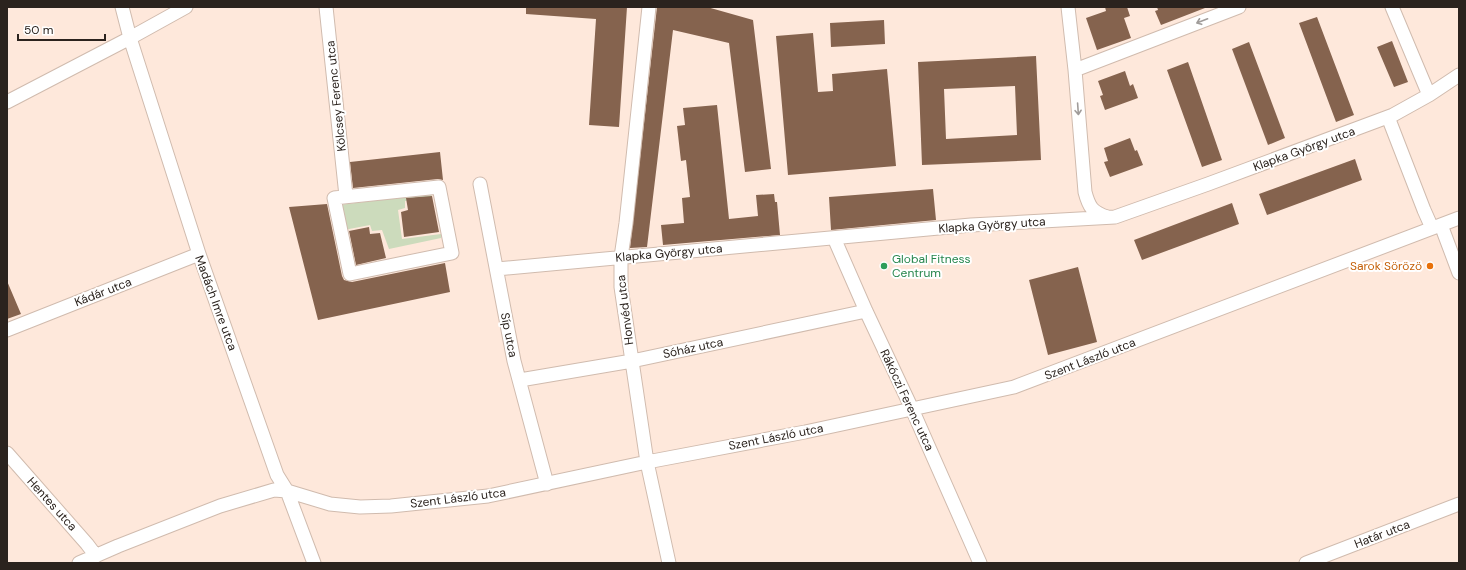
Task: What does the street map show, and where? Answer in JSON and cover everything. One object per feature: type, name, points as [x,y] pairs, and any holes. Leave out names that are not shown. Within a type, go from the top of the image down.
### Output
[{"type":"street","points":[[122,7],[130,38]]},
{"type":"street","points":[[7,102],[186,7]]},
{"type":"street","name":"Kölcsey Ferenc utca","points":[[326,7],[346,191]]},
{"type":"street","name":"Honvéd utca","points":[[650,7],[621,257],[621,287],[647,462],[669,563]]},
{"type":"street","points":[[1068,7],[1075,70],[1085,192],[1089,207],[1098,214],[1108,217]]},
{"type":"street","points":[[1075,70],[1239,7]]},
{"type":"street","points":[[1392,7],[1429,95]]},
{"type":"street","name":"Madách Imre utca","points":[[130,38],[199,254],[277,475],[287,491],[314,563]]},
{"type":"street","name":"Klapka György utca","points":[[497,269],[971,225],[1115,217],[1388,117],[1429,95],[1459,75]]},
{"type":"street","points":[[1388,117],[1424,210],[1436,227],[1459,273]]},
{"type":"street","name":"Síp utca","points":[[480,184],[514,361],[547,484]]},
{"type":"street","points":[[439,187],[452,253],[350,274],[334,198],[346,191],[439,187]]},
{"type":"street","name":"Szent László utca","points":[[79,563],[220,506],[263,492],[274,490],[287,491],[330,504],[360,507],[391,506],[488,496],[647,462],[805,432],[1014,387],[1459,218]]},
{"type":"street","name":"Rákóczi Ferenc utca","points":[[834,238],[980,563]]},
{"type":"street","name":"Kádár utca","points":[[7,330],[199,254]]},
{"type":"street","name":"Sóház utca","points":[[520,380],[632,361],[866,311]]},
{"type":"street","name":"Hentes utca","points":[[7,453],[96,556]]},
{"type":"street","name":"Határ utca","points":[[1306,563],[1459,504]]},
{"type":"green space","points":[[431,194],[432,197],[405,201],[405,208],[398,210],[402,239],[441,234],[441,238],[389,249],[382,230],[372,231],[370,225],[344,230],[339,205]]},
{"type":"building","points":[[526,7],[627,7],[619,127],[589,125],[596,19],[526,14]]},
{"type":"building","points":[[657,7],[707,7],[753,20],[771,169],[745,172],[729,43],[673,30],[647,247],[630,248]]},
{"type":"building","points":[[1105,7],[1127,7],[1130,16],[1124,18],[1131,38],[1097,50],[1086,18],[1106,11]]},
{"type":"building","points":[[1157,7],[1205,8],[1161,25],[1155,11],[1158,10]]},
{"type":"building","points":[[1317,17],[1354,115],[1336,122],[1299,23]]},
{"type":"building","points":[[884,20],[885,44],[831,47],[830,23]]},
{"type":"building","points":[[813,33],[818,92],[833,91],[832,74],[887,69],[896,166],[788,175],[776,36]]},
{"type":"building","points":[[1392,41],[1408,82],[1394,87],[1377,47]]},
{"type":"building","points":[[1249,42],[1285,138],[1268,145],[1232,49]]},
{"type":"building","points":[[1036,56],[1041,160],[922,165],[918,62]],"holes":[[[1015,86],[1017,135],[946,139],[944,89]]]},
{"type":"building","points":[[1188,62],[1222,160],[1202,167],[1167,70]]},
{"type":"building","points":[[1125,71],[1130,86],[1133,84],[1138,98],[1105,110],[1100,96],[1103,95],[1098,81]]},
{"type":"building","points":[[717,105],[729,219],[758,216],[756,195],[774,194],[775,202],[777,202],[780,235],[663,245],[661,225],[684,223],[682,198],[690,197],[686,160],[681,161],[677,126],[685,125],[683,108]]},
{"type":"building","points":[[1130,138],[1143,165],[1110,177],[1104,162],[1108,161],[1104,148]]},
{"type":"building","points":[[440,152],[443,180],[438,179],[353,188],[350,162]]},
{"type":"building","points":[[1355,159],[1362,180],[1267,215],[1259,194]]},
{"type":"building","points":[[933,189],[936,220],[831,230],[829,197]]},
{"type":"building","points":[[432,196],[439,232],[404,237],[401,212],[408,210],[406,198]]},
{"type":"building","points":[[1232,203],[1239,224],[1142,260],[1134,240]]},
{"type":"building","points":[[327,204],[344,280],[352,282],[445,263],[450,292],[318,320],[289,207]]},
{"type":"building","points":[[369,227],[370,234],[380,233],[386,258],[356,265],[349,231]]},
{"type":"building","points":[[1078,267],[1097,342],[1048,355],[1029,280]]},
{"type":"building","points":[[7,281],[21,314],[7,319]]},
{"type":"place","name":"Global Fitness Centrum","points":[[884,266]]},
{"type":"place","name":"Sarok Sörözö","points":[[1430,266]]}]
